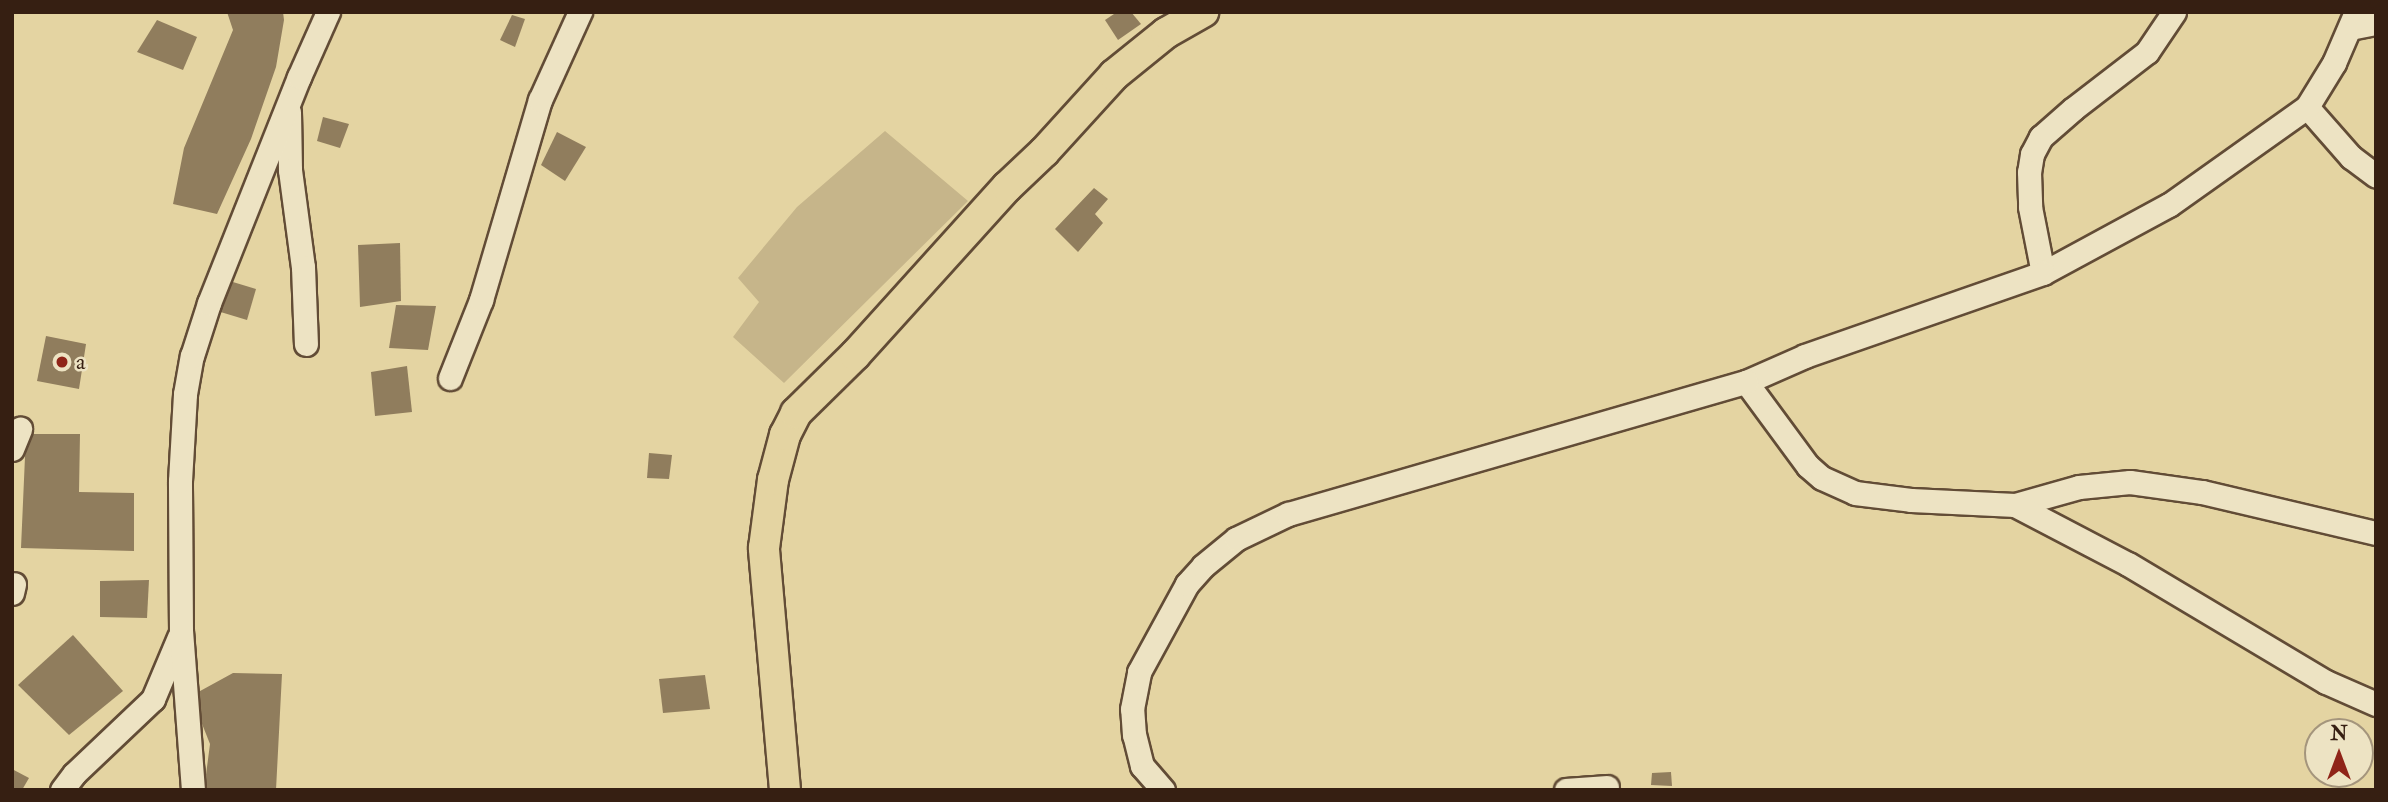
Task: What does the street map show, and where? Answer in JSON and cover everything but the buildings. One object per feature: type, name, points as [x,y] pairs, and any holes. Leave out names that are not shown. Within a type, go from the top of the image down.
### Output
[{"type":"main road","points":[[785,790],[764,548],[773,480],[785,435],[796,413],[855,355],[1007,187],[1044,152],[1114,75],[1166,33],[1203,12]]},
{"type":"street","points":[[193,790],[181,630],[182,428],[192,356],[209,303],[328,12]]},
{"type":"street","points":[[450,378],[481,300],[540,100],[580,12]]},
{"type":"street","points":[[2043,273],[2030,206],[2029,172],[2032,154],[2041,137],[2073,108],[2147,52],[2174,12]]},
{"type":"street","points":[[1163,790],[1142,766],[1134,735],[1132,709],[1139,672],[1188,584],[1203,566],[1236,539],[1288,514],[1746,382],[1805,356],[2043,273],[2169,205],[2307,107],[2353,20],[2376,23]]},
{"type":"street","points":[[289,102],[290,170],[303,267],[306,344]]},
{"type":"street","points":[[2307,107],[2351,157],[2376,176]]},
{"type":"street","points":[[1746,382],[1808,466],[1838,487],[1877,497],[2015,505],[2079,487],[2130,482],[2202,492],[2376,533]]},
{"type":"street","points":[[2015,505],[2151,577],[2326,682],[2376,704]]},
{"type":"street","points":[[62,790],[74,774],[153,699],[181,630]]},
{"type":"street","points":[[1566,790],[1607,787]]},
{"type":"shaded area","points":[[885,131],[968,201],[784,383],[733,337],[759,302],[738,278],[797,207]]},
{"type":"place","name":"a","points":[[62,362]]}]
